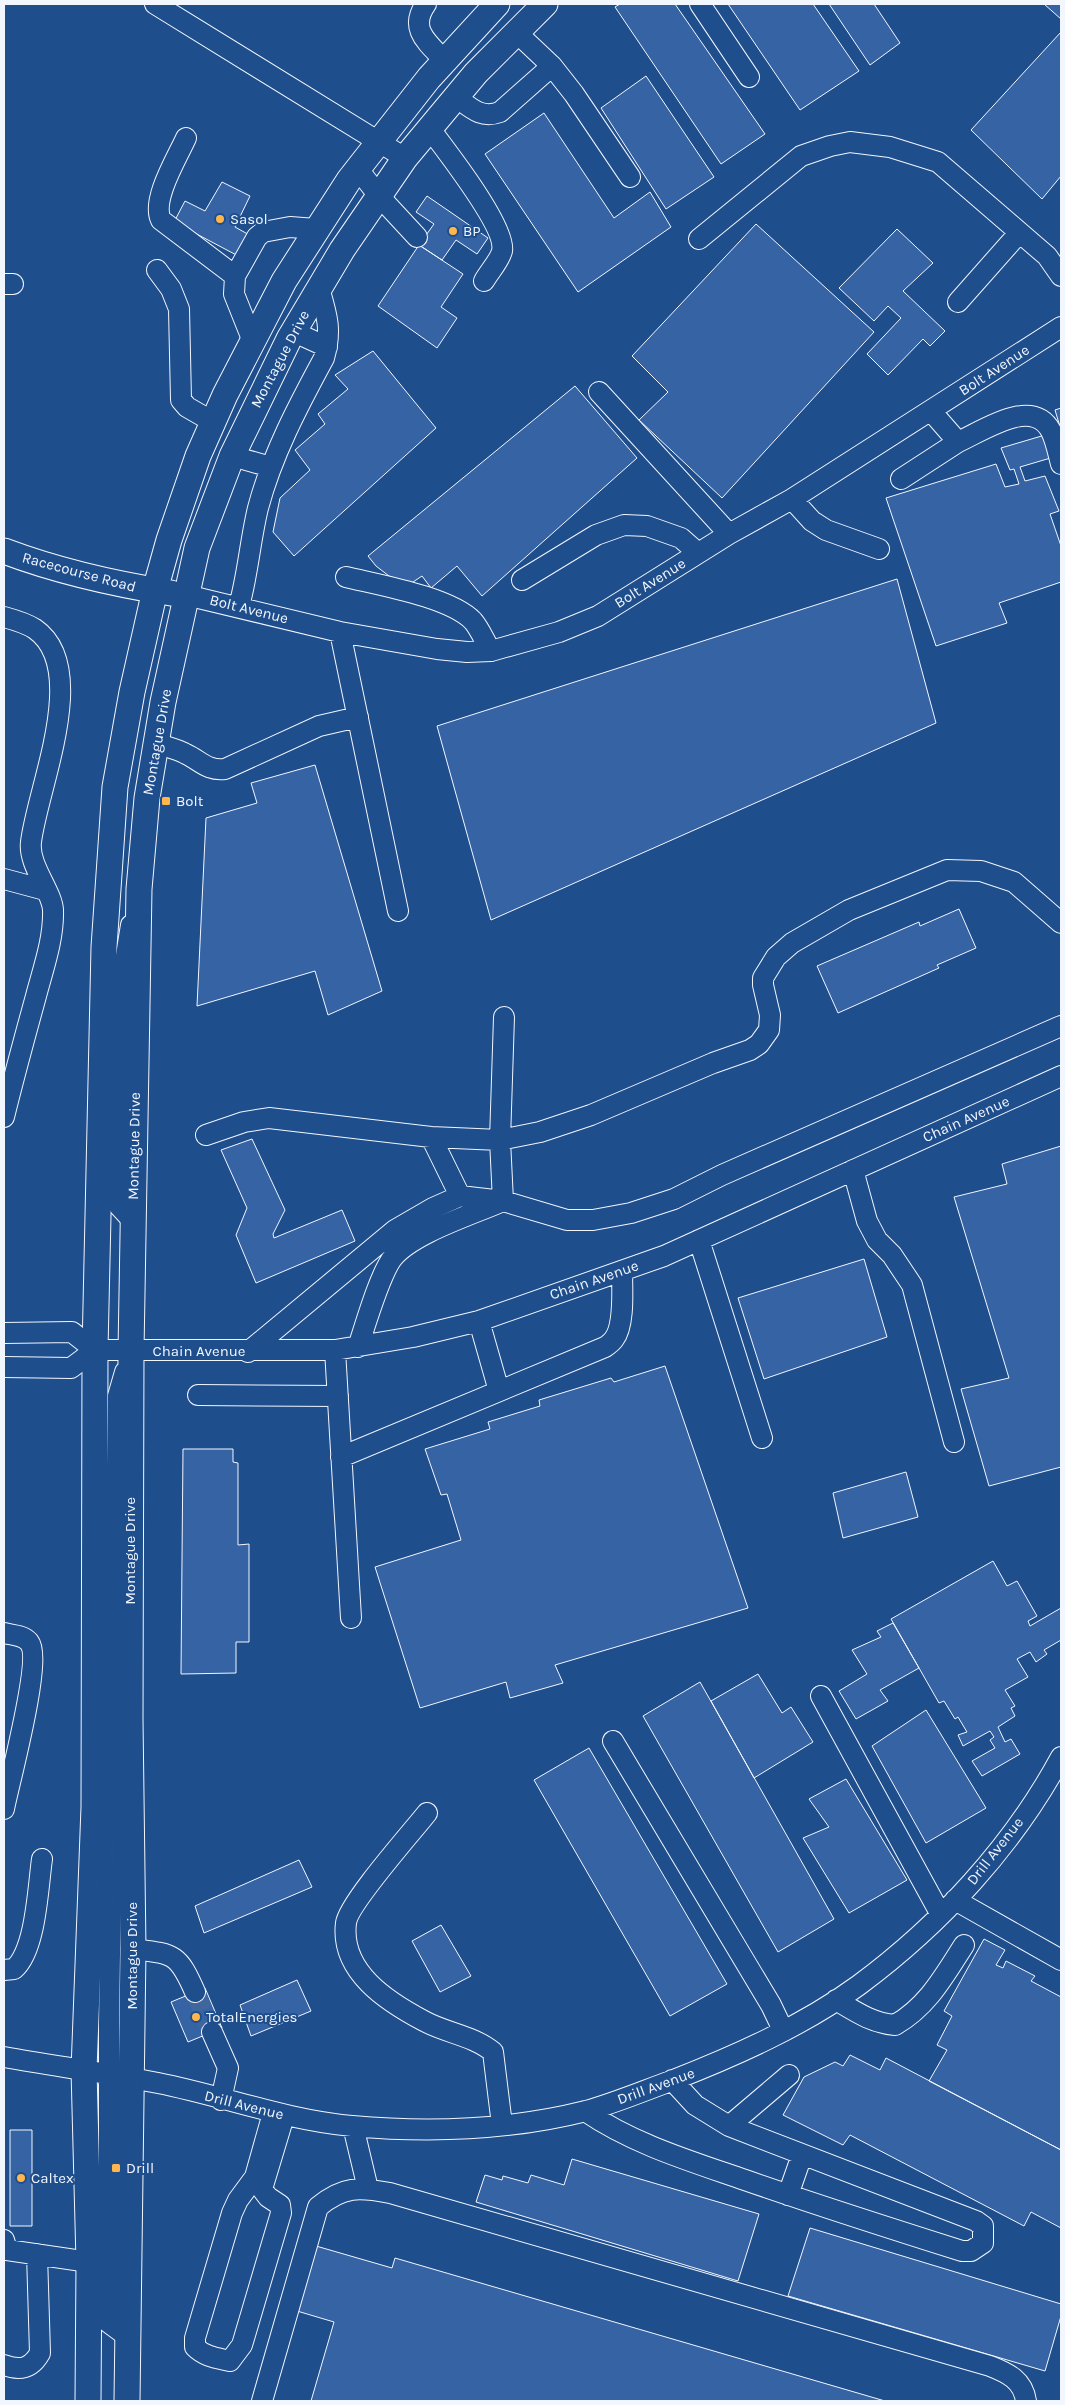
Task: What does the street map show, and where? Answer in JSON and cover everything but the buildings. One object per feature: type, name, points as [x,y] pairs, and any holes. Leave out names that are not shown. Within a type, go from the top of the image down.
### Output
[{"type":"main road","points":[[88,2401],[89,2262],[84,2070],[94,1808],[95,1350],[104,947],[112,809],[132,692],[155,590],[169,540],[198,456],[252,339],[316,229],[358,168],[444,61],[497,4]]},
{"type":"main road","name":"Montague Drive","points":[[126,2401],[128,2337],[120,2076],[133,1949],[130,1719],[130,1351],[139,889],[147,798],[156,743],[197,548],[232,456],[294,332],[342,250],[405,158],[476,73],[545,4]]},
{"type":"main road","name":"Racecourse Road","points":[[4,551],[28,560],[130,587],[186,595]]},
{"type":"street","points":[[155,4],[405,158]]},
{"type":"street","points":[[426,4],[420,12],[420,33],[444,61]]},
{"type":"street","points":[[700,4],[749,76]]},
{"type":"street","points":[[516,32],[552,66],[574,94],[630,177]]},
{"type":"street","points":[[456,98],[480,114],[490,116],[500,112],[552,66]]},
{"type":"street","points":[[430,129],[492,219],[501,242],[502,251],[484,281]]},
{"type":"street","points":[[186,138],[163,190],[157,212],[161,220],[234,276]]},
{"type":"street","points":[[699,239],[801,156],[830,146],[850,142],[890,146],[938,162],[1047,256],[1061,276]]},
{"type":"street","points":[[358,168],[379,196],[418,237]]},
{"type":"street","points":[[252,339],[234,294],[234,276],[257,237],[262,232],[290,228],[316,229]]},
{"type":"street","points":[[958,302],[1019,233]]},
{"type":"street","points":[[157,270],[171,289],[179,308],[181,400],[187,407],[213,422]]},
{"type":"street","points":[[239,606],[247,580],[258,508],[271,467],[289,425],[324,358],[327,347],[330,331],[319,288]]},
{"type":"street","name":"Bolt Avenue","points":[[186,595],[239,606],[340,632],[437,649],[467,652],[491,651],[560,632],[598,616],[729,534],[792,499],[1061,327]]},
{"type":"street","points":[[294,332],[327,347]]},
{"type":"street","points":[[600,392],[729,534]]},
{"type":"street","points":[[930,410],[958,442]]},
{"type":"street","points":[[901,480],[958,442],[1010,418],[1024,414],[1037,416],[1050,430],[1061,464]]},
{"type":"street","points":[[232,456],[271,467]]},
{"type":"street","points":[[792,499],[812,521],[826,530],[879,549]]},
{"type":"street","points":[[522,580],[596,535],[624,525],[648,526],[681,538],[698,553]]},
{"type":"street","points":[[346,577],[414,594],[454,608],[473,621],[491,651]]},
{"type":"street","points":[[4,616],[35,629],[46,639],[58,663],[59,691],[53,748],[30,845],[33,860],[53,909],[49,948],[4,1117]]},
{"type":"street","points":[[340,632],[398,911]]},
{"type":"street","points":[[156,743],[186,754],[202,766],[215,770],[225,769],[319,726],[358,717]]},
{"type":"street","points":[[206,1135],[244,1122],[269,1118],[431,1137],[500,1140],[546,1130],[591,1115],[713,1063],[750,1050],[759,1044],[769,1030],[770,1015],[763,985],[766,971],[776,956],[792,943],[849,910],[918,880],[947,870],[980,871],[1014,882],[1061,923]]},
{"type":"street","points":[[4,879],[44,890]]},
{"type":"street","points":[[503,1201],[500,1140],[504,1017]]},
{"type":"street","points":[[248,1352],[395,1230],[433,1208],[460,1196],[503,1201],[567,1220],[593,1220],[631,1214],[674,1199],[722,1174],[1061,1026]]},
{"type":"street","name":"Chain Avenue","points":[[95,1350],[248,1352],[335,1350],[412,1337],[479,1321],[664,1256],[1061,1076]]},
{"type":"street","points":[[431,1137],[460,1196]]},
{"type":"street","points":[[853,1170],[867,1221],[878,1240],[892,1255],[912,1284],[954,1442]]},
{"type":"street","points":[[358,1347],[387,1268],[396,1253],[428,1233],[503,1201]]},
{"type":"street","points":[[699,1240],[762,1438]]},
{"type":"street","points":[[342,1457],[605,1347],[614,1339],[618,1329],[622,1300],[622,1271]]},
{"type":"street","points":[[479,1321],[499,1391]]},
{"type":"street","points":[[4,1333],[72,1332],[95,1350],[71,1368],[4,1367]]},
{"type":"street","points":[[335,1350],[351,1618]]},
{"type":"street","points":[[120,2076],[118,1396],[130,1351]]},
{"type":"street","points":[[198,1394],[338,1396]]},
{"type":"street","points":[[4,1633],[22,1637],[29,1642],[33,1652],[33,1667],[4,1809]]},
{"type":"street","points":[[821,1696],[941,1914]]},
{"type":"street","points":[[613,1741],[771,2005],[783,2030]]},
{"type":"street","name":"Drill Avenue","points":[[4,2057],[120,2076],[279,2115],[353,2126],[420,2130],[502,2125],[585,2111],[708,2066],[783,2030],[858,1986],[923,1932],[984,1869],[1046,1786],[1061,1757]]},
{"type":"street","points":[[427,1813],[355,1904],[346,1922],[348,1946],[363,1978],[392,2004],[441,2030],[482,2043],[493,2052],[502,2125]]},
{"type":"street","points":[[4,1970],[14,1968],[25,1954],[32,1927],[42,1859]]},
{"type":"street","points":[[954,1900],[1061,1960]]},
{"type":"street","points":[[836,2000],[865,2018],[881,2024],[895,2025],[918,2010],[933,1994],[964,1945]]},
{"type":"street","points":[[133,1949],[168,1953],[185,1969],[195,1992]]},
{"type":"street","points":[[212,2032],[228,2068],[221,2100]]},
{"type":"street","points":[[729,2126],[790,2075]]},
{"type":"street","points":[[585,2111],[608,2126],[636,2140],[691,2162],[788,2195],[962,2251],[971,2251],[983,2242],[983,2226],[976,2221],[729,2126],[695,2105],[672,2080]]},
{"type":"street","points":[[279,2115],[262,2189],[268,2197],[280,2206],[281,2213],[242,2344],[230,2360],[214,2358],[202,2354],[195,2347],[195,2338],[232,2213],[238,2200],[255,2177],[279,2115]]},
{"type":"street","points":[[353,2126],[368,2189]]},
{"type":"street","points":[[788,2195],[802,2155]]},
{"type":"street","points":[[263,2400],[318,2208],[337,2194],[349,2190],[368,2189],[390,2192],[990,2366],[1015,2378],[1021,2384],[1026,2401]]},
{"type":"street","points":[[5,2250],[89,2262]]},
{"type":"street","points":[[4,2365],[15,2369],[26,2368],[35,2362],[40,2353],[37,2254]]},
{"type":"tunnel","points":[[195,1992],[212,2032]]},
{"type":"place","name":"Sasol","points":[[220,219]]},
{"type":"place","name":"BP","points":[[453,231]]},
{"type":"place","name":"Bolt","points":[[166,801]]},
{"type":"place","name":"TotalEnergies","points":[[196,2017]]},
{"type":"place","name":"Drill","points":[[116,2168]]},
{"type":"place","name":"Caltex","points":[[21,2178]]}]
